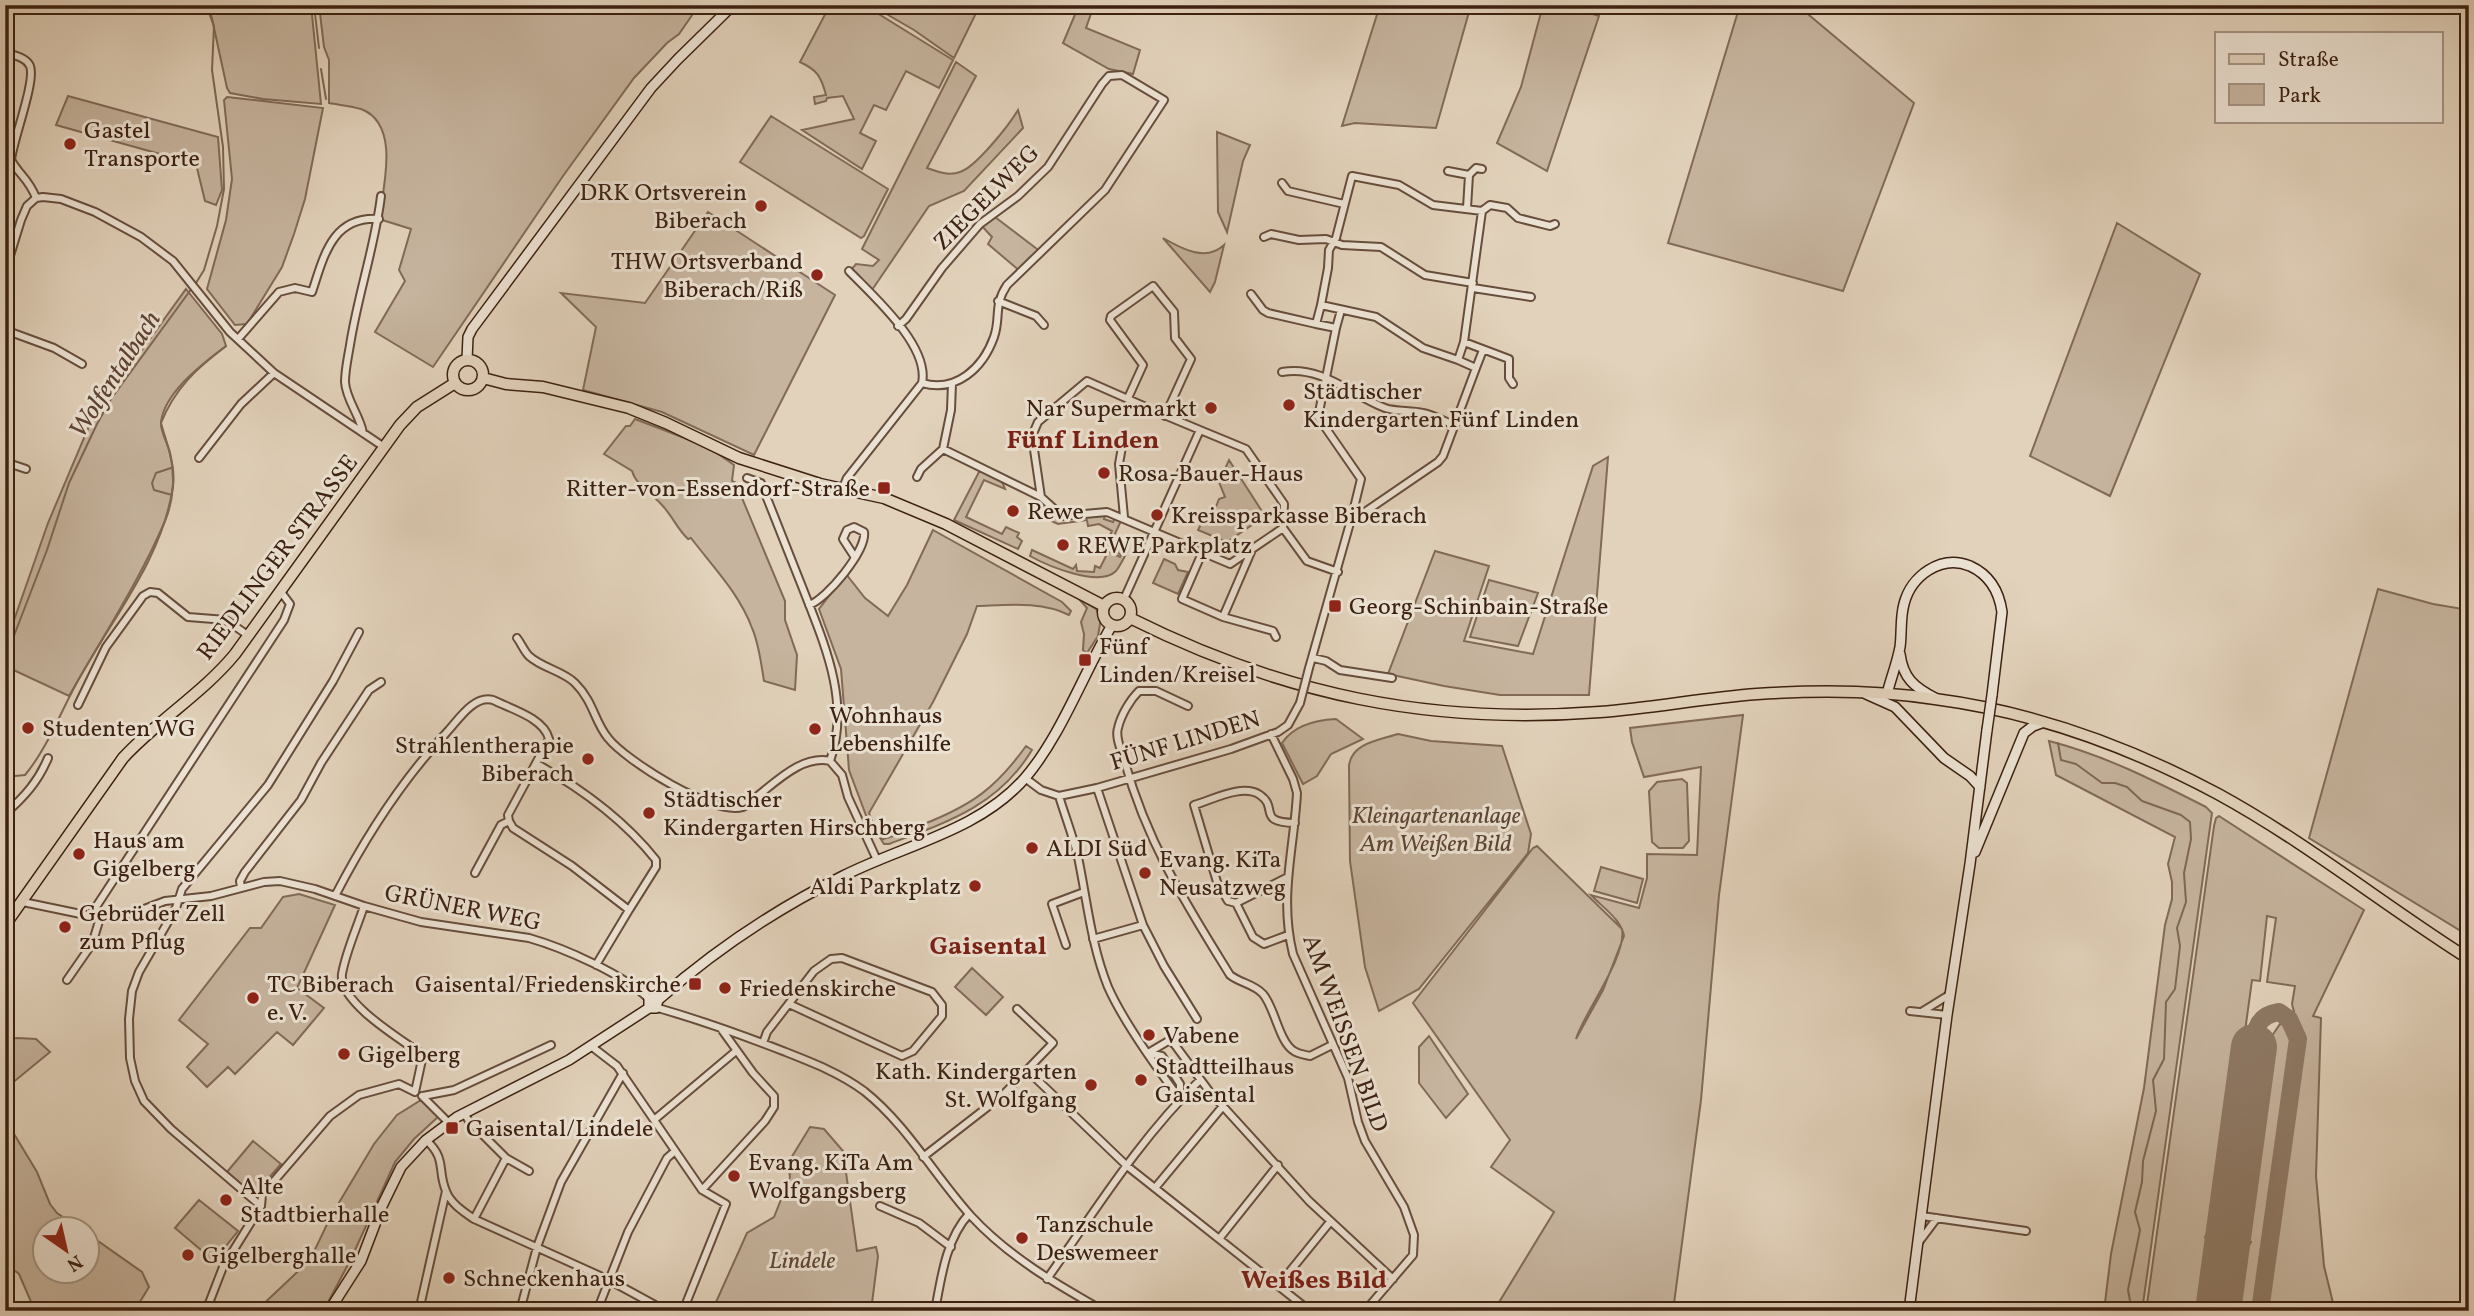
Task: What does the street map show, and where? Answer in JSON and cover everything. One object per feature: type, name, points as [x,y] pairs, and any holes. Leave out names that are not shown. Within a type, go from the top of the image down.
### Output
[{"type":"main road","points":[[467,360],[468,337],[472,329],[604,152],[665,73],[733,5]]},
{"type":"main road","points":[[456,383],[454,371],[461,362],[467,360],[479,364],[483,379]]},
{"type":"main road","name":"RIEDLINGER STRASSE","points":[[5,925],[124,758],[143,737],[224,668],[400,425],[418,407],[456,383],[459,387],[471,390],[483,379],[543,387],[629,408],[739,458],[842,490],[884,498],[935,520],[1104,606]]},
{"type":"main road","points":[[1887,694],[1899,649],[1904,604],[1918,577],[1928,570],[1948,563],[1965,564],[1978,570],[1995,587],[2002,612],[1909,1311]]},
{"type":"main road","points":[[1115,598],[1124,599],[1132,610],[1130,618],[1120,626],[1112,625],[1105,619],[1104,606],[1115,598]]},
{"type":"main road","points":[[1130,618],[1244,668],[1319,691],[1409,709],[1476,715],[1543,716],[1604,712],[1755,694],[1817,691],[1937,699],[2044,722],[2127,750],[2219,795],[2296,843],[2469,960]]},
{"type":"main road","points":[[329,1311],[362,1261],[382,1206],[401,1167],[426,1140],[464,1112],[591,1046],[654,1004],[710,957],[775,913],[877,860],[976,818],[997,803],[1025,778],[1057,729],[1112,625]]},
{"type":"main road","points":[[1899,649],[1908,681],[1918,690],[1937,699]]},
{"type":"main road","points":[[1861,692],[1895,707],[1944,758],[1970,776],[1980,787]]},
{"type":"main road","points":[[1970,864],[2024,733],[2044,722]]},
{"type":"street","points":[[5,53],[27,62],[31,68],[11,160],[30,182],[33,201]]},
{"type":"street","name":"ZIEGELWEG","points":[[898,326],[980,224],[1026,189],[1048,167],[1101,84],[1109,76],[1122,75],[1164,100],[1105,190],[1007,285],[998,301]]},
{"type":"street","points":[[1448,171],[1469,174],[1476,169],[1482,169]]},
{"type":"street","points":[[1467,208],[1469,174]]},
{"type":"street","points":[[1316,324],[1328,268],[1329,250],[1345,204],[1350,179],[1356,175],[1399,185],[1433,205],[1482,211]]},
{"type":"street","points":[[1282,183],[1288,191],[1345,204]]},
{"type":"street","points":[[363,433],[361,420],[346,392],[345,380],[353,325],[379,219],[381,196]]},
{"type":"street","points":[[5,272],[21,220],[33,201],[43,197],[61,199],[118,225],[141,237],[173,261],[230,332],[274,373],[384,447]]},
{"type":"street","points":[[1458,360],[1464,342],[1482,211],[1490,205],[1507,208],[1518,218],[1550,226],[1555,224]]},
{"type":"street","points":[[238,339],[279,292],[295,288],[312,292],[335,236],[345,225],[358,220],[379,219]]},
{"type":"street","points":[[1265,237],[1271,234],[1299,240],[1325,239],[1333,243],[1381,247],[1425,275],[1531,297]]},
{"type":"street","points":[[842,490],[847,478],[922,383],[923,376],[914,344],[849,271]]},
{"type":"street","points":[[1128,398],[1143,365],[1110,320],[1111,316],[1153,286],[1174,312],[1175,338],[1191,359],[1165,416]]},
{"type":"street","points":[[1251,294],[1268,313],[1336,328]]},
{"type":"street","points":[[922,383],[952,383],[967,377],[975,370],[994,337],[998,301],[1036,316],[1044,325]]},
{"type":"street","points":[[1321,305],[1376,317],[1423,348],[1476,368]]},
{"type":"street","points":[[1157,412],[1246,449],[1284,504],[1283,528],[1307,561],[1338,572],[1361,479],[1318,417],[1341,310]]},
{"type":"street","points":[[5,330],[54,348],[82,364]]},
{"type":"street","points":[[1464,342],[1509,359],[1509,378],[1513,384]]},
{"type":"street","points":[[1352,516],[1359,516],[1443,456],[1483,350]]},
{"type":"street","points":[[1282,372],[1325,377],[1386,409],[1424,413],[1454,425]]},
{"type":"street","points":[[199,458],[242,404],[274,373]]},
{"type":"street","points":[[1041,497],[1032,436],[1039,419],[1087,381],[1146,407]]},
{"type":"street","points":[[918,477],[921,469],[943,449],[951,410],[952,383]]},
{"type":"street","points":[[1124,599],[1200,430]]},
{"type":"street","points":[[1123,442],[1119,464],[1124,517]]},
{"type":"street","points":[[943,449],[1041,497],[1062,516],[1107,512],[1124,517],[1244,571]]},
{"type":"street","points":[[5,462],[26,469]]},
{"type":"street","points":[[747,478],[761,483],[829,656],[836,688],[835,747],[830,761]]},
{"type":"street","points":[[809,606],[824,597],[854,556],[865,536],[861,529],[853,527],[847,530],[843,539],[854,556]]},
{"type":"street","points":[[1230,565],[1283,528]]},
{"type":"street","points":[[1223,617],[1252,550]]},
{"type":"street","points":[[1202,553],[1182,599],[1223,617],[1273,631],[1276,637]]},
{"type":"street","name":"FÜNF LINDEN","points":[[1059,796],[1097,788],[1271,734],[1288,725],[1300,703],[1338,572]]},
{"type":"street","points":[[78,705],[106,648],[143,596],[150,592],[158,593],[188,617],[226,620],[249,636]]},
{"type":"street","points":[[90,916],[284,620],[290,604],[281,592]]},
{"type":"street","points":[[261,1206],[171,1129],[144,1101],[135,1081],[130,1058],[129,1019],[132,991],[139,972],[176,908],[182,889],[268,785],[333,681],[359,632]]},
{"type":"street","points":[[517,638],[528,655],[573,680],[589,699],[607,737],[634,762],[659,779],[688,793],[727,807],[745,806],[790,772],[811,760],[830,761],[842,775],[848,797],[877,860]]},
{"type":"street","points":[[1313,658],[1351,673],[1392,678]]},
{"type":"street","points":[[241,888],[240,881],[245,872],[301,800],[321,763],[369,690],[381,682]]},
{"type":"street","points":[[1188,706],[1156,691],[1139,691],[1118,728],[1129,778],[1153,842],[1177,891],[1230,975],[1241,984],[1255,987],[1265,996],[1287,1043],[1294,1051],[1310,1056],[1332,1045]]},
{"type":"street","points":[[335,896],[387,805],[427,753],[474,704],[487,698],[544,729],[549,739],[509,815],[513,828],[572,866],[629,910]]},
{"type":"street","name":"AM WEISSEN BILD","points":[[1271,734],[1297,793],[1285,908],[1288,935],[1302,978],[1348,1078],[1365,1142],[1404,1207],[1414,1235],[1413,1255],[1392,1279]]},
{"type":"street","points":[[6,814],[27,794],[41,775],[48,758]]},
{"type":"street","points":[[537,764],[607,810],[656,860],[656,867],[596,965]]},
{"type":"street","points":[[1025,778],[1041,790],[1059,796],[1077,854],[1093,939],[1115,1000],[1180,1099]]},
{"type":"street","points":[[1097,788],[1143,925],[1164,967],[1196,1019]]},
{"type":"street","points":[[1288,877],[1236,903],[1228,901],[1217,881],[1194,806],[1233,793],[1251,792],[1264,800],[1273,819],[1278,823],[1295,823]]},
{"type":"street","points":[[475,873],[501,825],[509,821]]},
{"type":"street","name":"GRÜNER WEG","points":[[100,918],[131,914],[165,901],[211,896],[264,882],[280,881],[421,922],[529,937],[596,965],[654,1004],[820,1066],[860,1088],[890,1114],[970,1214],[1006,1249],[1047,1279],[1104,1311]]},
{"type":"street","points":[[1066,945],[1052,904],[1084,892]]},
{"type":"street","points":[[23,902],[100,918],[92,944],[67,980]]},
{"type":"street","points":[[1236,903],[1253,937],[1264,944],[1288,935]]},
{"type":"street","points":[[364,906],[342,975],[344,989],[359,1007],[423,1055],[415,1092]]},
{"type":"street","points":[[1093,939],[1143,925]]},
{"type":"street","points":[[763,1043],[767,1032],[789,1004],[821,964],[831,959],[842,958],[932,992],[942,1005],[942,1016],[912,1051],[902,1056],[789,1004]]},
{"type":"street","points":[[1920,1012],[1945,999],[1950,993]]},
{"type":"street","points":[[923,1157],[994,1102],[1054,1043],[1017,1009]]},
{"type":"street","points":[[1910,1011],[1947,1015]]},
{"type":"street","points":[[702,1190],[765,1121],[774,1107],[774,1096],[721,1029]]},
{"type":"street","points":[[1148,1053],[1170,1040],[1200,1080],[1330,1222],[1392,1279],[1365,1311]]},
{"type":"street","points":[[423,1096],[454,1090],[551,1045]]},
{"type":"street","points":[[591,1046],[623,1073],[702,1190],[726,1204],[684,1311]]},
{"type":"street","points":[[654,1120],[704,1081],[736,1051]]},
{"type":"street","points":[[1027,1070],[1127,1166],[1310,1311]]},
{"type":"street","points":[[520,1311],[537,1247],[561,1182],[623,1073]]},
{"type":"street","points":[[1047,1279],[1127,1166],[1180,1099],[1200,1080]]},
{"type":"street","points":[[206,1311],[223,1267],[261,1206],[261,1195],[330,1116],[345,1104],[359,1095],[399,1084],[423,1096],[448,1122]]},
{"type":"street","points":[[1155,1188],[1223,1106]]},
{"type":"street","points":[[464,1112],[506,1158],[529,1171]]},
{"type":"street","points":[[426,1140],[438,1153],[446,1191],[457,1207],[474,1219],[609,1280],[666,1311]]},
{"type":"street","points":[[597,1311],[628,1232],[667,1158],[674,1151]]},
{"type":"street","points":[[474,1219],[506,1158]]},
{"type":"street","points":[[1219,1239],[1278,1165]]},
{"type":"street","points":[[419,1311],[446,1191]]},
{"type":"street","points":[[880,1206],[919,1223],[951,1247]]},
{"type":"street","points":[[935,1311],[943,1266],[964,1220],[970,1214]]},
{"type":"street","points":[[1922,1216],[2026,1231]]},
{"type":"street","points":[[1918,1243],[1937,1218]]},
{"type":"street","points":[[1278,1286],[1330,1222]]},
{"type":"green space","points":[[209,5],[311,5],[321,104],[230,93]]},
{"type":"green space","points":[[319,5],[699,5],[679,34],[634,78],[563,176],[433,367],[375,332],[405,281],[399,270],[411,229],[379,219],[386,175],[385,142],[381,128],[373,117],[361,109],[329,103],[329,60],[324,47]]},
{"type":"green space","points":[[830,5],[864,5],[953,60],[939,88],[906,71],[886,110],[874,105],[860,133],[876,141],[862,169],[802,130],[854,119],[843,96],[827,98],[826,101],[815,104],[814,97],[826,95],[822,83],[818,74],[800,62]]},
{"type":"green space","points":[[871,5],[980,5],[954,58]]},
{"type":"green space","points":[[1079,5],[1094,5],[1086,28],[1140,50],[1133,74],[1109,69],[1063,43]]},
{"type":"green space","points":[[1380,5],[1471,5],[1436,128],[1355,123],[1342,126]]},
{"type":"green space","points":[[1543,5],[1564,5],[1599,16],[1547,171],[1497,143],[1521,87]]},
{"type":"green space","points":[[1740,5],[1797,5],[1914,103],[1843,291],[1668,243]]},
{"type":"green space","points":[[956,62],[976,76],[927,168],[952,174],[967,169],[992,145],[1018,110],[1023,128],[964,191],[929,206],[870,293],[850,271],[856,264],[873,266],[879,260],[862,249]]},
{"type":"green space","points":[[68,96],[218,137],[222,190],[216,205],[205,201],[196,164],[56,125]]},
{"type":"green space","points":[[227,97],[323,108],[305,199],[282,267],[247,324],[235,325],[207,289],[226,220],[232,179],[224,100]]},
{"type":"green space","points":[[771,116],[888,189],[864,236],[861,238],[740,162]]},
{"type":"green space","points":[[1217,132],[1250,145],[1243,161],[1227,232],[1218,212]]},
{"type":"green space","points":[[708,212],[835,295],[754,455],[662,412],[583,390],[596,327],[561,293],[645,303]]},
{"type":"green space","points":[[991,214],[1041,252],[1021,272],[988,244],[992,237],[980,224]]},
{"type":"green space","points":[[2117,223],[2200,274],[2110,496],[2030,456]]},
{"type":"green space","points":[[1163,238],[1186,250],[1202,253],[1210,253],[1224,245],[1210,292]]},
{"type":"green space","points":[[186,289],[222,334],[226,346],[187,379],[170,399],[164,411],[161,426],[173,470],[168,513],[132,588],[69,696],[5,666],[5,646],[48,523],[92,419]]},
{"type":"green space","points":[[635,419],[708,447],[734,465],[732,481],[746,487],[742,498],[785,601],[785,620],[797,655],[795,690],[764,681],[754,634],[747,615],[733,592],[691,538],[688,539],[684,535],[665,508],[640,485],[632,471],[604,454]]},
{"type":"green space","points":[[1608,457],[1589,695],[1500,695],[1388,674],[1435,551],[1489,566],[1464,641],[1533,654],[1593,466]]},
{"type":"green space","points":[[1229,460],[1265,516],[1227,542],[1198,530],[1203,520],[1210,522],[1219,499],[1225,497],[1219,482]]},
{"type":"green space","points":[[986,471],[987,474],[1001,479],[1005,489],[984,480],[966,517],[1002,534],[1006,527],[1019,533],[1017,537],[1022,541],[1018,549],[954,520],[979,472]]},
{"type":"green space","points":[[1044,505],[1059,520],[1105,515],[1104,519],[1113,522],[1115,518],[1121,521],[1107,551],[1120,557],[1116,552],[1120,542],[1126,545],[1123,550],[1127,552],[1116,571],[1108,576],[1086,576],[1048,565],[1030,556],[1032,550],[1073,569],[1076,565],[1077,571],[1094,572],[1095,566],[1100,568],[1106,556],[1101,553],[1112,531],[1099,524],[1088,526],[1087,520],[1058,524],[1038,515]]},
{"type":"green space","points":[[933,530],[1062,602],[1071,611],[1069,615],[1036,606],[977,606],[967,634],[933,702],[869,813],[876,831],[867,818],[849,770],[841,669],[819,609],[846,574],[865,598],[888,616],[907,585]]},
{"type":"green space","points":[[1164,559],[1175,564],[1178,570],[1188,572],[1178,594],[1153,583]]},
{"type":"green space","points":[[1489,580],[1538,593],[1518,646],[1470,637]]},
{"type":"green space","points":[[2378,589],[2433,604],[2469,610],[2469,936],[2309,838]]},
{"type":"green space","points":[[1078,598],[1096,609],[1101,618],[1098,636],[1087,653],[1083,650],[1084,634],[1081,622],[1087,608]]},
{"type":"green space","points":[[1743,715],[1719,895],[1701,1100],[1673,1311],[1510,1311],[1498,1304],[1554,1212],[1491,1167],[1510,1140],[1413,1003],[1537,846],[1621,928],[1591,895],[1639,908],[1647,878],[1647,854],[1697,855],[1701,767],[1644,777],[1630,728]],"holes":[[[1609,974],[1603,990],[1576,1039],[1580,1028]]]},
{"type":"green space","points":[[1336,719],[1363,739],[1331,754],[1317,776],[1303,784],[1282,743],[1293,732],[1306,725]]},
{"type":"green space","name":"Kleingartenanlage Am Weißen Bild","points":[[1398,734],[1431,741],[1502,746],[1531,834],[1528,853],[1419,989],[1379,1011],[1365,967],[1350,861],[1349,766],[1351,758],[1361,747]]},
{"type":"green space","points":[[2049,741],[2129,770],[2206,807],[2212,813],[2142,1311],[2104,1311],[2111,1254],[2144,1088],[2165,925],[2172,899],[2168,864],[2175,837],[2056,775]]},
{"type":"green space","points":[[1026,746],[1032,750],[1004,785],[970,810],[889,844],[884,844],[876,832],[883,839],[888,838],[956,810],[993,784]]},
{"type":"green space","points":[[1682,779],[1687,783],[1689,841],[1683,848],[1659,848],[1652,842],[1649,791],[1657,782]]},
{"type":"green space","points":[[2219,816],[2364,910],[2313,1016],[2321,1018],[2316,1176],[2324,1266],[2335,1311],[2229,1311],[2239,1242],[2251,1242],[2239,1240],[2246,1183],[2254,1180],[2255,1173],[2247,1165],[2265,1046],[2280,1024],[2287,1025],[2292,1034],[2299,1032],[2292,1004],[2295,986],[2267,982],[2276,918],[2267,916],[2260,981],[2252,980],[2217,1237],[2205,1237],[2216,1240],[2206,1311],[2146,1311],[2214,826]]},
{"type":"green space","points":[[1601,867],[1643,879],[1637,903],[1594,891]]},
{"type":"green space","name":"TC Biberach e. V.","points":[[299,894],[335,905],[297,988],[324,1008],[293,1045],[277,1032],[235,1074],[228,1067],[207,1087],[187,1067],[208,1044],[179,1020],[250,928],[261,928],[283,897]]},
{"type":"green space","points":[[972,968],[1003,997],[986,1015],[955,987]]},
{"type":"green space","points":[[1429,1036],[1468,1094],[1446,1118],[1419,1083],[1419,1047]]},
{"type":"green space","points":[[5,1039],[36,1039],[50,1052],[5,1089]]},
{"type":"green space","points":[[421,1100],[439,1116],[414,1139],[395,1162],[351,1259],[326,1306],[321,1311],[256,1311],[310,1260],[331,1216],[374,1144],[397,1115]]},
{"type":"green space","points":[[5,1119],[37,1172],[50,1204],[58,1214],[32,1214],[32,1284],[102,1284],[102,1244],[142,1272],[149,1287],[138,1305],[144,1311],[35,1311],[19,1274],[5,1263]]},
{"type":"green space","name":"Lindele","points":[[810,1127],[824,1129],[843,1151],[857,1251],[876,1247],[878,1256],[871,1311],[712,1311],[747,1233],[774,1217],[790,1177],[788,1163]]},
{"type":"green space","points":[[253,1141],[281,1164],[254,1195],[227,1172]]},
{"type":"green space","points":[[199,1200],[238,1231],[214,1261],[175,1228]]},
{"type":"waterway","points":[[196,283],[204,270],[224,189],[223,147],[212,70],[214,26],[206,5]]},
{"type":"waterway","points":[[314,5],[319,48]]},
{"type":"waterway","points":[[321,69],[326,99]]},
{"type":"waterway","name":"Wolfentalbach","points":[[5,659],[47,550],[69,483],[97,424],[111,399],[192,288]]},
{"type":"waterway","points":[[5,777],[25,775],[33,764],[80,677],[148,562],[168,512],[174,478],[161,423],[180,389],[226,346]]},
{"type":"waterway","points":[[171,468],[156,473],[152,483],[154,490],[172,495]]},
{"type":"waterway","points":[[2058,743],[2061,760],[2076,764],[2102,783],[2127,787],[2142,801],[2181,815],[2190,822],[2191,839],[2184,873],[2186,902],[2177,928],[2180,946],[2175,989],[2166,1002],[2164,1059],[2153,1080],[2156,1111],[2143,1161],[2142,1182],[2135,1212],[2140,1230],[2128,1290],[2132,1311]]},
{"type":"taxiway","points":[[2254,1047],[2255,1034],[2262,1019],[2279,1012],[2289,1019],[2298,1039],[2260,1311]]},
{"type":"runway","points":[[2218,1311],[2254,1047]]},
{"type":"place","name":"Gastel Transporte","points":[[70,144]]},
{"type":"place","name":"DRK Ortsverein Biberach","points":[[761,206]]},
{"type":"place","name":"THW Ortsverband Biberach/Riß","points":[[817,275]]},
{"type":"place","name":"Städtischer Kindergarten Fünf Linden","points":[[1289,405]]},
{"type":"place","name":"Nar Supermarkt","points":[[1211,408]]},
{"type":"place","name":"Rosa-Bauer-Haus","points":[[1104,473]]},
{"type":"place","name":"Ritter-von-Essendorf-Straße","points":[[884,488]]},
{"type":"place","name":"Rewe","points":[[1013,511]]},
{"type":"place","name":"Kreissparkasse Biberach","points":[[1157,515]]},
{"type":"place","name":"REWE Parkplatz","points":[[1063,545]]},
{"type":"place","name":"Georg-Schinbain-Straße","points":[[1335,606]]},
{"type":"place","name":"Fünf Linden/Kreisel","points":[[1085,660]]},
{"type":"place","name":"Studenten WG","points":[[28,728]]},
{"type":"place","name":"Wohnhaus Lebenshilfe","points":[[815,729]]},
{"type":"place","name":"Strahlentherapie Biberach","points":[[588,759]]},
{"type":"place","name":"Städtischer Kindergarten Hirschberg","points":[[649,813]]},
{"type":"place","name":"ALDI Süd","points":[[1032,848]]},
{"type":"place","name":"Haus am Gigelberg","points":[[79,854]]},
{"type":"place","name":"Evang. KiTa Neusatzweg","points":[[1145,873]]},
{"type":"place","name":"Aldi Parkplatz","points":[[975,886]]},
{"type":"place","name":"Gebrüder Zell zum Pflug","points":[[65,927]]},
{"type":"place","name":"Gaisental/Friedenskirche","points":[[695,984]]},
{"type":"place","name":"Friedenskirche","points":[[725,988]]},
{"type":"place","name":"TC Biberach e. V.","points":[[253,998]]},
{"type":"place","name":"Vabene","points":[[1149,1035]]},
{"type":"place","name":"Gigelberg","points":[[344,1054]]},
{"type":"place","name":"Stadtteilhaus Gaisental","points":[[1141,1080]]},
{"type":"place","name":"Kath. Kindergarten St. Wolfgang","points":[[1091,1085]]},
{"type":"place","name":"Gaisental/Lindele","points":[[452,1128]]},
{"type":"place","name":"Evang. KiTa Am Wolfgangsberg","points":[[734,1176]]},
{"type":"place","name":"Alte Stadtbierhalle","points":[[226,1200]]},
{"type":"place","name":"Tanzschule Deswemeer","points":[[1022,1238]]},
{"type":"place","name":"Gigelberghalle","points":[[188,1255]]},
{"type":"place","name":"Schneckenhaus","points":[[449,1278]]},
{"type":"district","name":"Fünf Linden","points":[[1083,439]]},
{"type":"district","name":"Gaisental","points":[[988,945]]},
{"type":"district","name":"Weißes Bild","points":[[1314,1279]]}]
